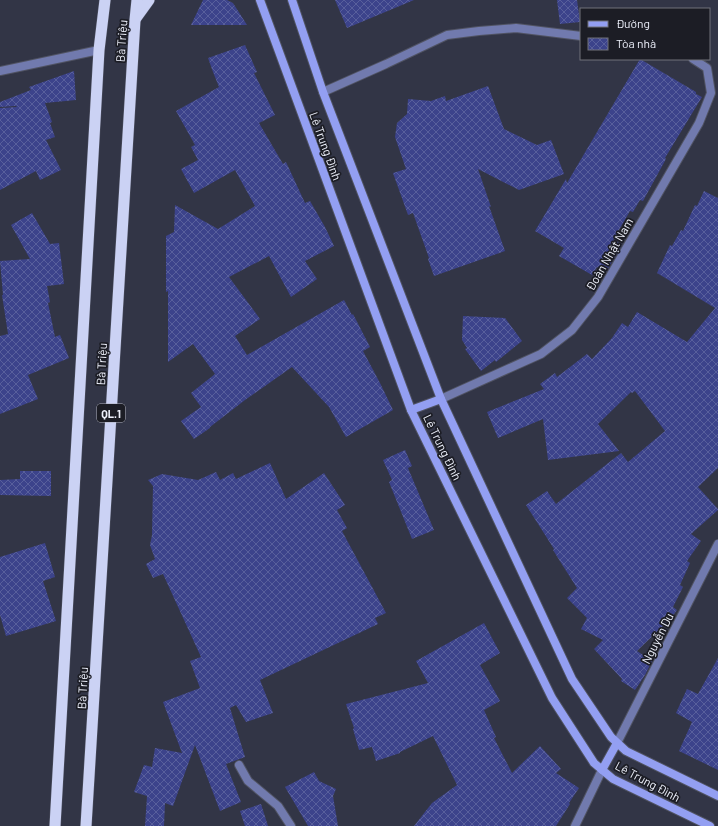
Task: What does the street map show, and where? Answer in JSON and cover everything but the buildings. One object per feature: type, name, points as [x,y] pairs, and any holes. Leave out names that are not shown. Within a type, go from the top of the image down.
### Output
[{"type":"highway","name":"Bà Triệu","points":[[54,826],[104,0]]},
{"type":"highway","name":"Bà Triệu","points":[[86,826],[137,0]]},
{"type":"highway","points":[[135,20],[149,0]]},
{"type":"main road","name":"Lê Trung Đình","points":[[260,0],[411,410],[552,698],[594,763],[613,779],[710,826]]},
{"type":"main road","name":"Lê Trung Đình","points":[[292,0],[323,92],[441,399],[572,679],[611,738],[626,751],[718,796]]},
{"type":"main road","points":[[411,410],[441,399]]},
{"type":"main road","points":[[602,770],[617,743]]},
{"type":"street","points":[[323,92],[447,35],[516,28],[580,36]]},
{"type":"street","points":[[0,71],[100,50]]},
{"type":"street","name":"Đoàn Nhật Nam","points":[[441,399],[541,354],[572,330],[598,297],[699,123],[711,93],[707,68],[695,60]]},
{"type":"street","name":"Nguyễn Du","points":[[617,743],[718,544]]},
{"type":"street","points":[[239,764],[248,781],[278,806],[291,826]]},
{"type":"street","points":[[575,826],[602,770]]}]
